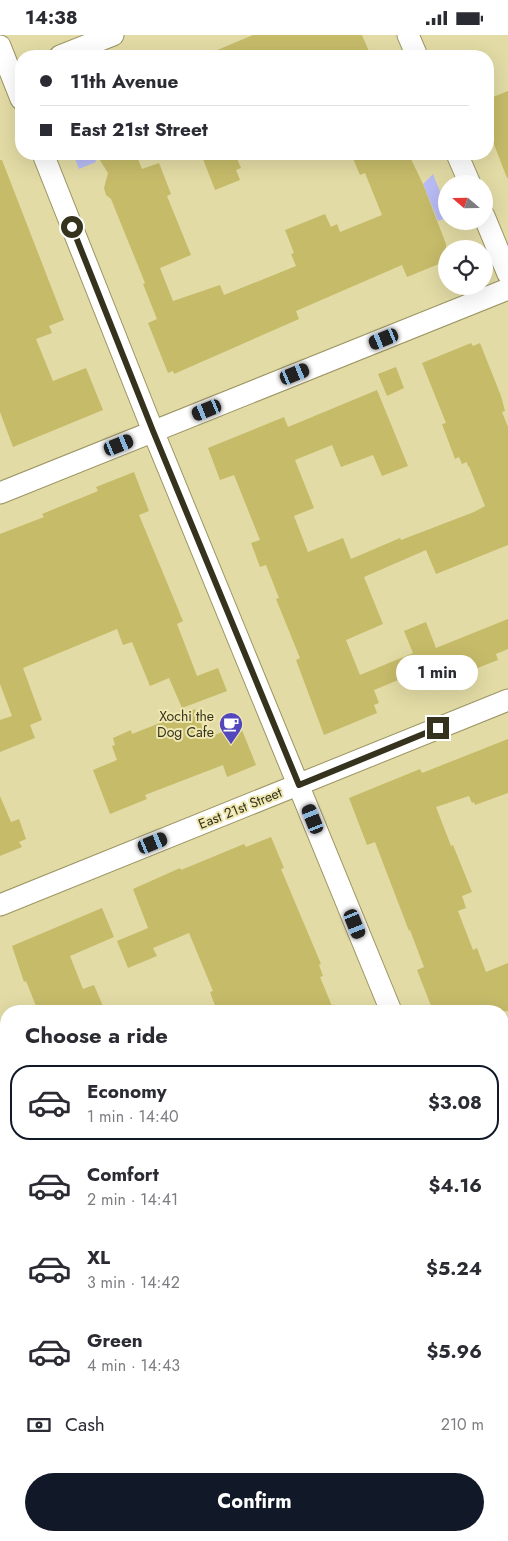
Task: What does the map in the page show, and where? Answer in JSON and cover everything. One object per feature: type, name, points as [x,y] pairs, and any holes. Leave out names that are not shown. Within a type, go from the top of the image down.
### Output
[{"type":"street","points":[[75,50],[113,35]]},
{"type":"street","points":[[408,35],[414,50]]},
{"type":"street","points":[[0,46],[11,76]]},
{"type":"street","points":[[45,160],[153,431],[389,1005]]},
{"type":"street","points":[[460,160],[466,175]]},
{"type":"street","points":[[490,230],[508,274]]},
{"type":"street","points":[[0,493],[508,289]]},
{"type":"street","name":"East 21st Street","points":[[0,905],[508,700]]},
{"type":"shaded area","points":[[75,160],[95,160],[96,162],[79,169]]},
{"type":"shaded area","points":[[433,174],[438,187],[438,221],[423,184]]},
{"type":"building","points":[[253,35],[362,35],[368,50],[217,50]]},
{"type":"building","points":[[508,91],[508,178],[494,144],[494,97]]},
{"type":"building","points":[[0,160],[2,160],[64,320],[49,326],[52,333],[36,339],[53,381],[86,368],[103,410],[13,447],[0,412]]},
{"type":"building","points":[[100,160],[138,160],[142,169],[159,163],[171,194],[167,196],[191,255],[160,268],[173,301],[220,285],[224,295],[296,266],[291,254],[294,253],[285,230],[325,214],[331,227],[337,224],[340,232],[382,215],[365,173],[360,175],[354,160],[411,160],[438,223],[438,230],[441,230],[444,240],[438,240],[438,264],[407,277],[402,265],[296,311],[299,319],[174,374],[173,371],[168,373],[148,323],[157,319],[143,284],[145,283],[111,199],[106,195],[104,188],[108,173]]},
{"type":"building","points":[[203,160],[238,160],[241,168],[236,170],[240,180],[215,190]]},
{"type":"building","points":[[471,343],[473,346],[480,343],[501,396],[505,411],[502,412],[508,427],[508,545],[436,574],[426,550],[364,577],[383,624],[346,640],[360,675],[413,653],[404,631],[426,622],[436,648],[508,619],[508,649],[496,654],[498,660],[475,669],[473,664],[425,683],[420,671],[374,690],[379,703],[374,705],[377,713],[324,735],[296,660],[300,658],[276,599],[279,598],[266,565],[260,567],[251,543],[260,540],[234,475],[220,480],[208,448],[284,417],[288,427],[377,390],[408,466],[382,476],[373,455],[341,467],[332,445],[295,460],[314,508],[294,516],[308,552],[343,538],[351,559],[400,538],[401,540],[474,512],[485,506],[467,462],[462,464],[459,457],[455,459],[442,424],[446,423],[422,363]]},
{"type":"building","points":[[396,367],[404,388],[387,396],[378,374]]},
{"type":"building","points":[[134,472],[149,511],[139,515],[183,621],[177,624],[197,676],[218,668],[227,691],[182,708],[169,678],[150,686],[132,642],[123,645],[117,629],[23,668],[42,720],[30,725],[35,738],[0,752],[0,720],[12,716],[0,684],[0,534],[44,517],[42,514],[98,491],[96,487]]},
{"type":"building","points":[[195,709],[207,738],[240,725],[256,765],[227,777],[223,765],[145,795],[147,799],[110,814],[93,770],[117,760],[112,746],[115,745],[113,738],[131,730],[132,734]]},
{"type":"building","points":[[508,739],[508,793],[475,805],[469,796],[436,807],[472,892],[462,896],[466,908],[458,911],[473,950],[477,948],[486,972],[508,963],[508,1005],[431,1005],[417,970],[424,967],[410,930],[375,842],[367,845],[349,798],[420,769],[422,773]]},
{"type":"building","points":[[0,796],[11,822],[19,819],[26,839],[19,842],[22,847],[0,856]]},
{"type":"building","points":[[271,837],[284,868],[281,869],[321,964],[319,965],[323,976],[320,977],[332,1005],[215,1005],[210,992],[213,991],[189,933],[153,948],[157,956],[128,968],[117,941],[148,928],[133,889],[180,868],[181,870],[244,844],[246,847]]},
{"type":"building","points":[[102,908],[114,937],[70,956],[83,989],[94,985],[102,1005],[36,1005],[26,981],[24,982],[12,946]]},
{"type":"place","name":"Xochi the Dog Cafe","points":[[231,745]]},
{"type":"route","points":[[72,227],[153,431],[299,785],[438,728]]}]
